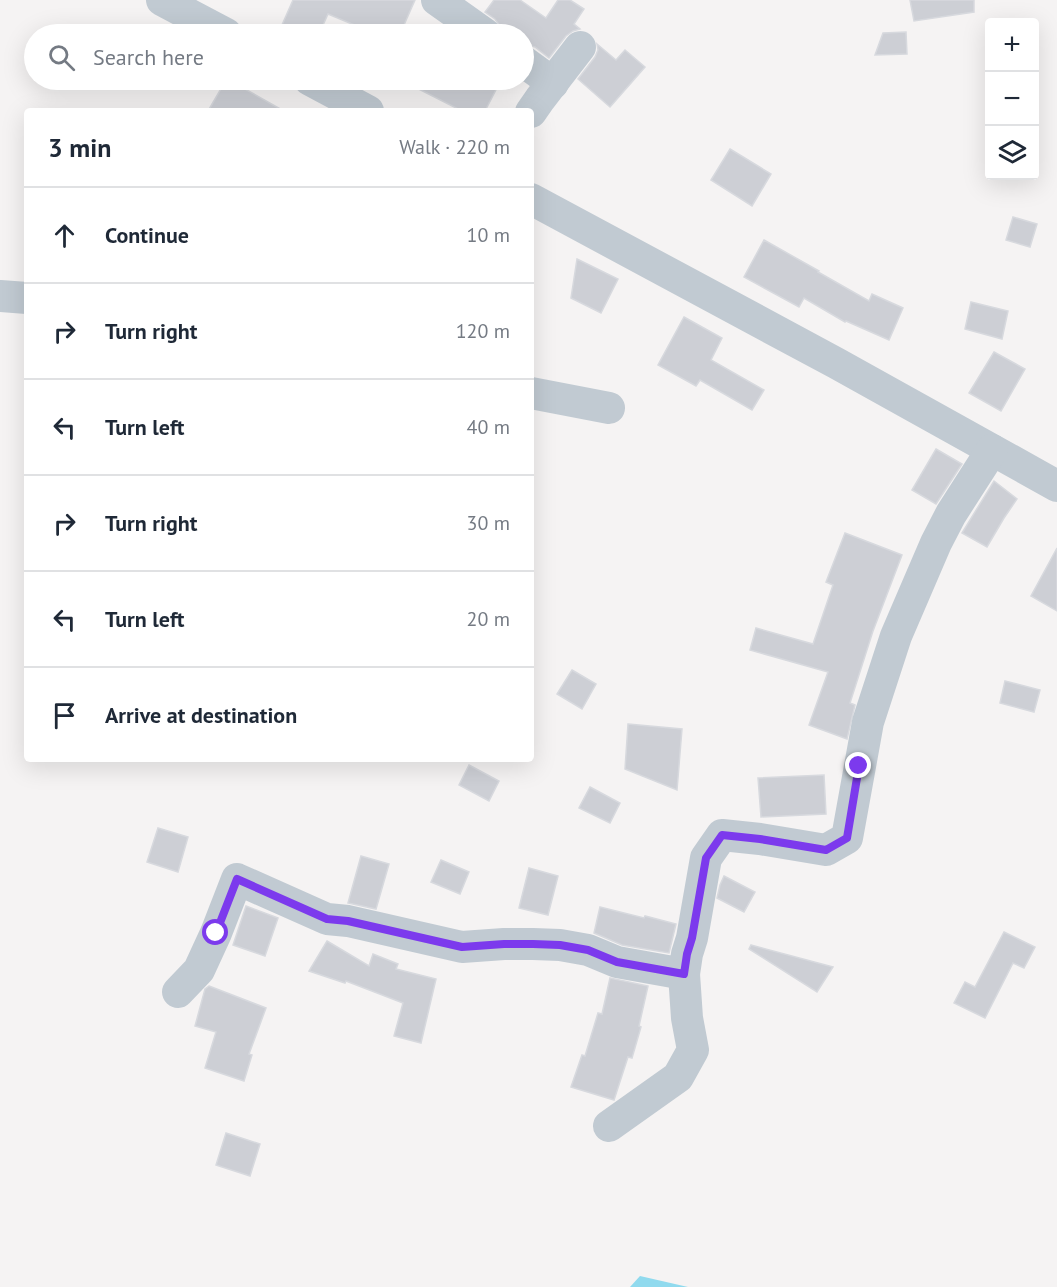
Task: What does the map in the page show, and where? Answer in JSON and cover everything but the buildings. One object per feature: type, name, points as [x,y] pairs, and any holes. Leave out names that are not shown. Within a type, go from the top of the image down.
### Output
[{"type":"street","points":[[162,0],[207,24]]},
{"type":"street","points":[[437,0],[471,24]]},
{"type":"street","points":[[534,108],[580,47]]},
{"type":"street","points":[[534,69],[553,82]]},
{"type":"street","points":[[329,90],[362,108]]},
{"type":"street","points":[[534,201],[836,363],[1057,486]]},
{"type":"street","points":[[0,296],[24,298]]},
{"type":"street","points":[[534,394],[609,408]]},
{"type":"street","points":[[609,1126],[678,1077],[693,1050],[687,1018],[684,974],[706,858],[722,835],[826,850],[847,838],[868,722],[896,636],[936,543],[951,514],[992,450]]},
{"type":"street","points":[[178,992],[199,970],[237,879],[327,919],[348,921],[462,947],[504,944],[560,945],[588,950],[617,962],[684,974]]},
{"type":"water","points":[[640,1276],[688,1287],[630,1287]]},
{"type":"route","points":[[216,933],[237,879],[327,919],[348,921],[462,947],[504,944],[560,945],[588,950],[617,962],[684,974],[706,858],[722,835],[826,850],[847,838],[859,766]]}]
